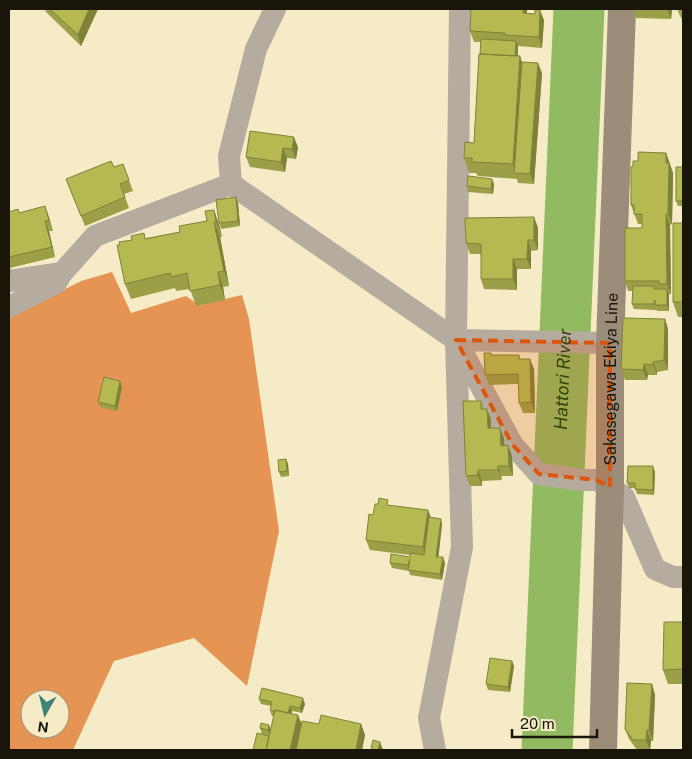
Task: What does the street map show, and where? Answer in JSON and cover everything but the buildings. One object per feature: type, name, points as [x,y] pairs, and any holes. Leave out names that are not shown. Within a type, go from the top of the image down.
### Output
[{"type":"main road","name":"Sakasegawa Ekiya Line","points":[[602,750],[610,487],[601,342],[622,9]]},
{"type":"street","points":[[231,184],[229,156],[236,126],[256,49],[275,9]]},
{"type":"street","points":[[435,750],[429,718],[462,547],[456,340],[460,9]]},
{"type":"street","points":[[9,307],[56,283],[62,273],[95,236],[231,184]]},
{"type":"street","points":[[231,184],[456,340],[512,444],[539,474],[581,480],[596,480],[624,497],[655,569],[674,577],[683,577]]},
{"type":"street","points":[[9,281],[62,273]]},
{"type":"street","points":[[456,340],[601,342]]},
{"type":"highlighted area","points":[[456,340],[522,340],[610,343],[610,487],[596,480],[539,474],[512,444]]},
{"type":"shaded area","points":[[112,272],[131,313],[186,296],[199,305],[242,295],[249,319],[279,531],[247,686],[194,638],[114,661],[73,750],[9,750],[9,318],[81,281]]},
{"type":"waterway","name":"Hattori River","points":[[547,750],[579,9]]}]
